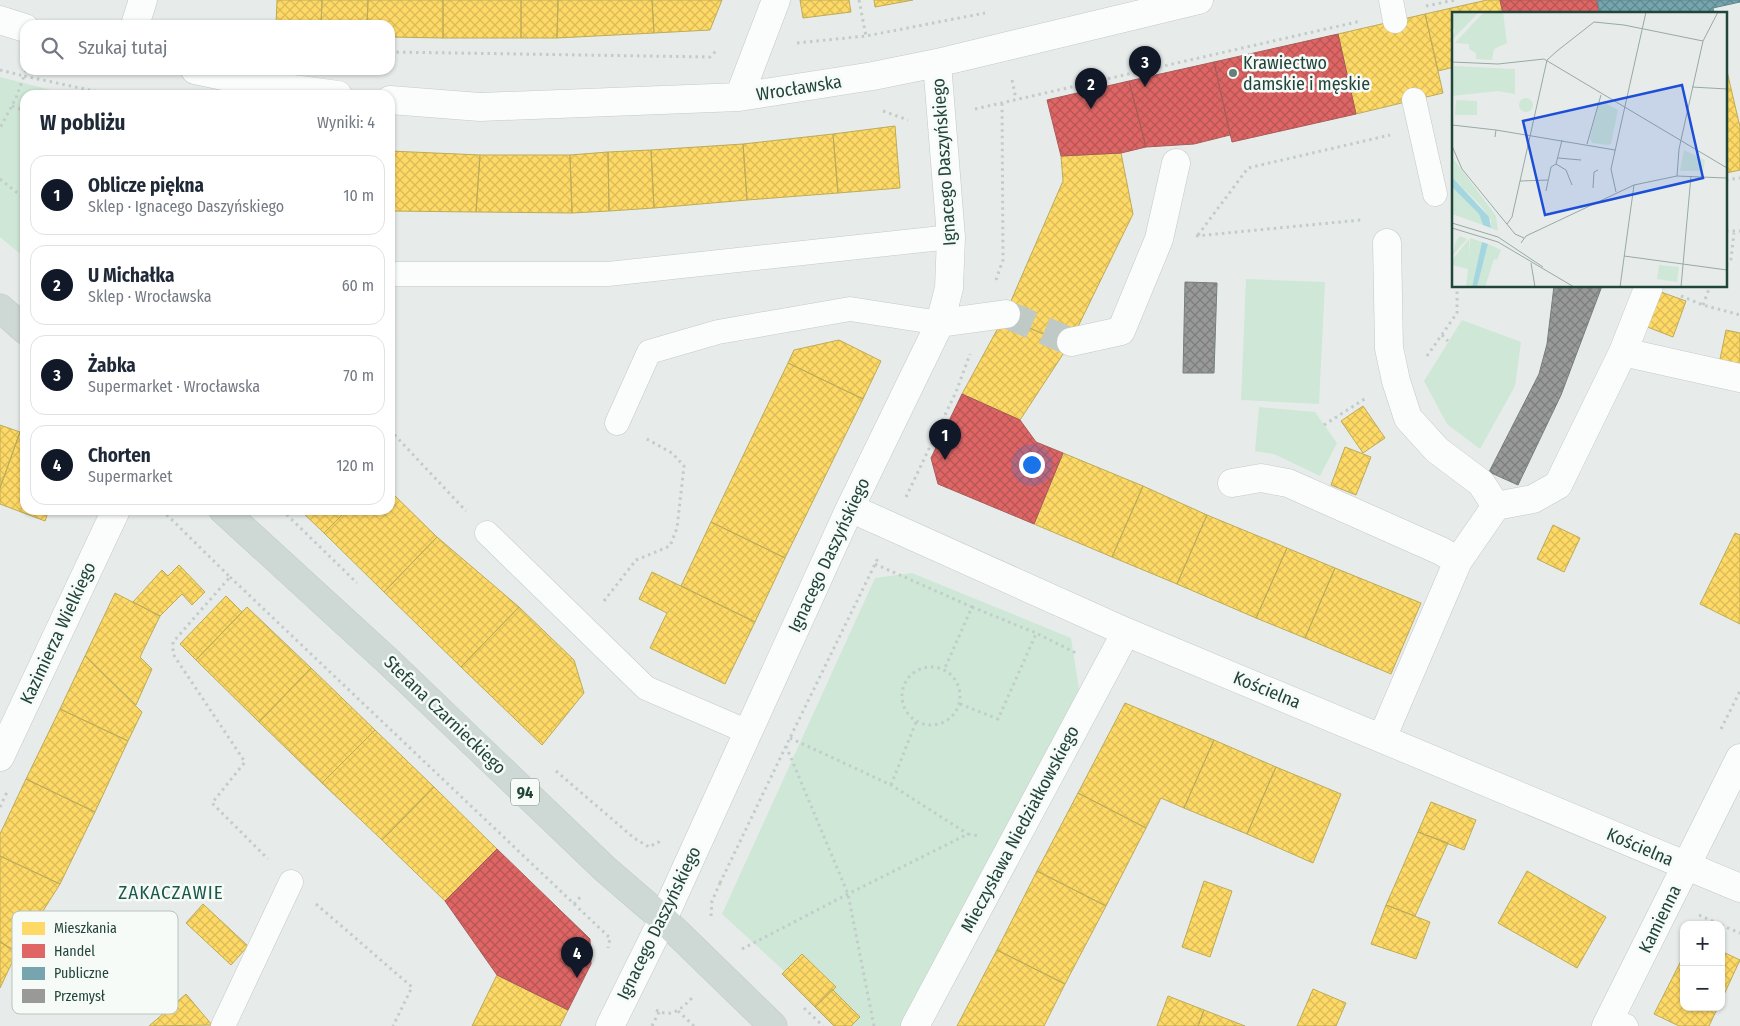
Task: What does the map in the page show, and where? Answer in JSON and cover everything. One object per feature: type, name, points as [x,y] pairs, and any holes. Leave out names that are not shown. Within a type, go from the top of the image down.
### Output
[{"type":"main road","points":[[0,308],[20,326]]},
{"type":"main road","name":"Stefana Czarnieckiego","points":[[228,515],[390,663],[605,869],[662,919],[773,1026]]},
{"type":"street","points":[[136,20],[142,0]]},
{"type":"street","points":[[739,97],[776,0]]},
{"type":"street","name":"Wrocławska","points":[[395,100],[480,107],[739,97],[873,76],[1199,0]]},
{"type":"street","points":[[0,20],[20,26]]},
{"type":"street","name":"Ignacego Daszyńskiego","points":[[610,1026],[662,919],[850,508],[940,323],[949,288],[951,237],[937,62]]},
{"type":"street","points":[[213,75],[265,90]]},
{"type":"street","points":[[1071,342],[1121,331],[1159,239],[1176,163]]},
{"type":"street","points":[[1387,243],[1389,348],[1396,381],[1408,418],[1437,450],[1480,483],[1496,506]]},
{"type":"street","points":[[1382,738],[1458,561],[1496,506],[1533,499],[1558,485],[1622,352],[1648,288]]},
{"type":"street","points":[[940,323],[1006,314]]},
{"type":"street","points":[[1622,352],[1740,378]]},
{"type":"street","points":[[1232,483],[1261,478],[1288,483],[1441,551],[1458,561]]},
{"type":"street","name":"Kościelna","points":[[850,508],[1126,632],[1740,888]]},
{"type":"street","name":"Kazimierza Wielkiego","points":[[0,757],[114,515]]},
{"type":"street","name":"Mieczysława Niedziałkowskiego","points":[[915,1026],[1126,632]]},
{"type":"street","name":"Kamienna","points":[[1614,1024],[1685,866],[1740,758]]},
{"type":"lane","points":[[1414,100],[1435,194]]},
{"type":"lane","points":[[395,274],[608,274],[951,237]]},
{"type":"lane","points":[[617,423],[649,352],[718,332],[850,309],[940,323]]},
{"type":"lane","points":[[488,533],[646,688],[748,732]]},
{"type":"lane","points":[[223,1026],[291,882]]},
{"type":"path","points":[[859,0],[866,36]]},
{"type":"path","points":[[942,116],[1393,11],[1455,0]]},
{"type":"path","points":[[762,38],[803,44],[866,36],[988,13]]},
{"type":"path","points":[[395,52],[710,57],[718,50],[721,41]]},
{"type":"path","points":[[0,70],[90,90]]},
{"type":"path","points":[[0,128],[12,106],[24,76]]},
{"type":"path","points":[[12,106],[20,110]]},
{"type":"path","points":[[1198,235],[1248,168],[1420,128]]},
{"type":"path","points":[[0,179],[20,195]]},
{"type":"path","points":[[1159,239],[1363,219]]},
{"type":"path","points":[[1728,231],[1740,231]]},
{"type":"path","points":[[1728,263],[1731,259],[1734,232]]},
{"type":"path","points":[[1703,305],[1709,288]]},
{"type":"path","points":[[1675,294],[1703,305],[1740,314]]},
{"type":"path","points":[[1442,335],[1448,341]]},
{"type":"path","points":[[583,627],[636,560],[670,546],[677,528],[684,466],[672,453],[617,423]]},
{"type":"path","points":[[395,435],[488,533]]},
{"type":"path","points":[[167,515],[574,904]]},
{"type":"path","points":[[720,883],[875,564],[897,528]]},
{"type":"path","points":[[875,564],[1082,656]]},
{"type":"path","points":[[230,577],[173,642],[173,654],[245,762],[212,803],[291,882],[412,987],[393,1026]]},
{"type":"path","points":[[944,670],[972,607]]},
{"type":"path","points":[[960,704],[998,719],[1036,634]]},
{"type":"path","points":[[935,667],[944,670],[953,675],[961,693],[957,712],[943,724],[934,726],[916,722],[904,707],[902,697],[903,686],[908,678],[920,669],[935,667]]},
{"type":"path","points":[[1717,736],[1740,691]]},
{"type":"path","points":[[891,785],[916,722]]},
{"type":"path","points":[[790,738],[891,785],[968,834],[1014,840]]},
{"type":"path","points":[[786,746],[848,894],[874,1026]]},
{"type":"path","points":[[742,950],[968,834]]},
{"type":"path","points":[[1693,919],[1696,914],[1712,921]]},
{"type":"path","points":[[1725,927],[1740,933]]},
{"type":"path","points":[[678,1011],[694,1026]]},
{"type":"path","points":[[652,1026],[659,1012]]},
{"type":"green space","points":[[0,77],[51,90],[20,90],[20,254],[0,237]]},
{"type":"green space","points":[[1246,279],[1325,282],[1319,404],[1241,400]]},
{"type":"green space","points":[[1462,320],[1521,342],[1515,386],[1480,449],[1447,424],[1424,381]]},
{"type":"green space","points":[[1259,407],[1315,412],[1337,443],[1320,476],[1274,454],[1255,451]]},
{"type":"green space","points":[[912,573],[1071,638],[1079,689],[902,1026],[844,1026],[722,914],[875,578]]},
{"type":"building: Mieszkania","points":[[277,0],[322,0],[321,20],[276,20]]},
{"type":"building: Mieszkania","points":[[322,0],[368,0],[367,20],[321,20]]},
{"type":"building: Mieszkania","points":[[368,0],[443,0],[443,38],[395,37],[395,20],[367,20]]},
{"type":"building: Mieszkania","points":[[443,0],[521,0],[521,38],[443,38]]},
{"type":"building: Mieszkania","points":[[521,0],[558,0],[557,38],[521,38]]},
{"type":"building: Mieszkania","points":[[558,0],[652,0],[654,33],[557,38]]},
{"type":"building: Mieszkania","points":[[652,0],[722,0],[710,30],[654,33]]},
{"type":"building: Mieszkania","points":[[800,0],[849,0],[851,12],[803,18]]},
{"type":"building: Mieszkania","points":[[874,0],[913,0],[875,7]]},
{"type":"building: Mieszkania","points":[[1487,0],[1500,0],[1503,12],[1452,12],[1452,68],[1438,71],[1425,14]]},
{"type":"building: Mieszkania","points":[[1425,14],[1443,93],[1356,114],[1338,34]]},
{"type":"building: Mieszkania","points":[[1728,76],[1740,127],[1740,170],[1728,173]]},
{"type":"building: Mieszkania","points":[[895,126],[900,188],[838,193],[833,134]]},
{"type":"building: Mieszkania","points":[[833,134],[838,193],[747,200],[743,144]]},
{"type":"building: Mieszkania","points":[[743,144],[747,200],[654,208],[651,150]]},
{"type":"building: Mieszkania","points":[[651,150],[654,208],[609,211],[608,152]]},
{"type":"building: Mieszkania","points":[[395,151],[480,155],[476,212],[395,211]]},
{"type":"building: Mieszkania","points":[[608,152],[609,211],[572,213],[570,155]]},
{"type":"building: Mieszkania","points":[[1121,153],[1133,214],[1069,345],[1004,317],[1063,181],[1061,156]]},
{"type":"building: Mieszkania","points":[[480,155],[570,155],[572,213],[476,212]]},
{"type":"building: Mieszkania","points":[[1658,291],[1686,301],[1673,337],[1645,326]]},
{"type":"building: Mieszkania","points":[[1004,317],[1069,345],[1020,420],[962,394]]},
{"type":"building: Mieszkania","points":[[1726,330],[1740,333],[1740,368],[1719,364]]},
{"type":"building: Mieszkania","points":[[839,340],[881,361],[863,399],[788,363],[794,350]]},
{"type":"building: Mieszkania","points":[[788,363],[863,399],[785,558],[711,522]]},
{"type":"building: Mieszkania","points":[[1363,406],[1385,438],[1363,453],[1341,421]]},
{"type":"building: Mieszkania","points":[[0,425],[20,432],[0,488]]},
{"type":"building: Mieszkania","points":[[20,432],[20,512],[0,504],[0,488]]},
{"type":"building: Mieszkania","points":[[1345,447],[1371,457],[1356,495],[1331,485]]},
{"type":"building: Mieszkania","points":[[1063,453],[1143,486],[1112,557],[1034,524]]},
{"type":"building: Mieszkania","points":[[1143,486],[1207,515],[1177,584],[1112,557]]},
{"type":"building: Mieszkania","points":[[395,496],[437,537],[384,592],[324,533],[342,515],[395,515]]},
{"type":"building: Mieszkania","points":[[29,515],[47,515],[45,521]]},
{"type":"building: Mieszkania","points":[[305,515],[342,515],[324,533]]},
{"type":"building: Mieszkania","points":[[1207,515],[1287,548],[1256,618],[1177,584]]},
{"type":"building: Mieszkania","points":[[711,522],[785,558],[755,622],[681,586]]},
{"type":"building: Mieszkania","points":[[1553,525],[1580,538],[1564,572],[1537,559]]},
{"type":"building: Mieszkania","points":[[1735,533],[1740,535],[1740,624],[1700,604]]},
{"type":"building: Mieszkania","points":[[437,537],[519,607],[461,667],[384,592]]},
{"type":"building: Mieszkania","points":[[1287,548],[1335,568],[1305,638],[1256,618]]},
{"type":"building: Mieszkania","points":[[179,565],[205,592],[192,605],[182,594],[160,616],[133,602],[162,570],[168,576]]},
{"type":"building: Mieszkania","points":[[1335,568],[1421,603],[1391,674],[1305,638]]},
{"type":"building: Mieszkania","points":[[652,572],[755,622],[725,684],[650,648],[667,613],[639,599]]},
{"type":"building: Mieszkania","points":[[115,593],[160,616],[140,657],[152,669],[136,705],[85,656]]},
{"type":"building: Mieszkania","points":[[226,596],[242,612],[196,660],[180,644]]},
{"type":"building: Mieszkania","points":[[247,607],[311,668],[259,722],[196,660]]},
{"type":"building: Mieszkania","points":[[519,607],[574,660],[584,693],[542,745],[461,667]]},
{"type":"building: Mieszkania","points":[[85,656],[142,712],[128,741],[60,709]]},
{"type":"building: Mieszkania","points":[[311,668],[375,730],[322,783],[259,722]]},
{"type":"building: Mieszkania","points":[[1125,703],[1214,740],[1184,808],[1161,798],[1146,828],[1078,793]]},
{"type":"building: Mieszkania","points":[[60,709],[128,741],[95,812],[26,779]]},
{"type":"building: Mieszkania","points":[[375,730],[434,787],[382,840],[322,783]]},
{"type":"building: Mieszkania","points":[[1214,740],[1276,767],[1247,834],[1184,808]]},
{"type":"building: Mieszkania","points":[[1276,767],[1341,794],[1313,863],[1247,834]]},
{"type":"building: Mieszkania","points":[[26,779],[95,812],[60,884],[0,856],[0,834]]},
{"type":"building: Mieszkania","points":[[434,787],[497,849],[445,901],[382,840]]},
{"type":"building: Mieszkania","points":[[1078,793],[1146,828],[1106,906],[1037,871]]},
{"type":"building: Mieszkania","points":[[1431,802],[1476,820],[1464,850],[1418,832]]},
{"type":"building: Mieszkania","points":[[1418,832],[1448,843],[1415,916],[1386,905]]},
{"type":"building: Mieszkania","points":[[0,856],[60,884],[43,911],[12,911],[12,949],[0,942]]},
{"type":"building: Mieszkania","points":[[1037,871],[1106,906],[1065,984],[997,950]]},
{"type":"building: Mieszkania","points":[[1527,871],[1606,917],[1577,968],[1498,923]]},
{"type":"building: Mieszkania","points":[[1204,881],[1232,891],[1210,957],[1182,947]]},
{"type":"building: Mieszkania","points":[[203,904],[248,946],[231,965],[186,923]]},
{"type":"building: Mieszkania","points":[[1386,905],[1430,922],[1416,959],[1371,944]]},
{"type":"building: Mieszkania","points":[[0,942],[12,949],[12,963],[0,988]]},
{"type":"building: Mieszkania","points":[[997,950],[1065,984],[1044,1026],[957,1026]]},
{"type":"building: Mieszkania","points":[[1725,953],[1740,960],[1725,992]]},
{"type":"building: Mieszkania","points":[[802,954],[836,987],[815,1007],[782,974]]},
{"type":"building: Mieszkania","points":[[1680,963],[1680,1011],[1716,1011],[1709,1026],[1679,1026],[1654,1014]]},
{"type":"building: Mieszkania","points":[[497,975],[568,1010],[560,1026],[472,1026]]},
{"type":"building: Mieszkania","points":[[832,989],[860,1017],[851,1026],[834,1026],[815,1007]]},
{"type":"building: Mieszkania","points":[[1313,989],[1346,1003],[1336,1026],[1297,1026]]},
{"type":"building: Mieszkania","points":[[186,994],[212,1025],[149,1026],[163,1014],[178,1014],[178,1001]]},
{"type":"building: Mieszkania","points":[[1168,996],[1204,1010],[1198,1026],[1157,1026]]},
{"type":"building: Mieszkania","points":[[1204,1010],[1245,1026],[1198,1026]]},
{"type":"building: Handel","points":[[1500,0],[1597,0],[1600,12],[1503,12]]},
{"type":"building: Handel","points":[[1338,34],[1356,114],[1232,142],[1214,62]]},
{"type":"building: Handel","points":[[1214,62],[1230,135],[1194,144],[1146,147],[1129,81]]},
{"type":"building: Handel","points":[[1129,81],[1146,147],[1121,153],[1061,156],[1047,100]]},
{"type":"building: Handel","points":[[962,394],[1020,420],[1036,442],[1063,453],[1034,524],[938,484],[931,458]]},
{"type":"building: Handel","points":[[497,849],[590,939],[591,964],[568,1010],[497,975],[445,901]]},
{"type":"building: Publiczne","points":[[1597,0],[1740,0],[1740,2],[1713,8],[1714,12],[1600,12]]},
{"type":"building: Przemysł","points":[[1185,282],[1217,283],[1214,373],[1183,373]]},
{"type":"building: Przemysł","points":[[1554,288],[1601,288],[1561,395],[1518,485],[1489,472],[1539,374],[1547,344]]},
{"type":"tunnel","points":[[1006,314],[1071,342]]},
{"type":"place","name":"Krawiectwo damskie i męskie","points":[[1233,73]]},
{"type":"place","name":"Żabka","points":[[1145,87]]},
{"type":"place","name":"U Michałka","points":[[1091,109]]},
{"type":"place","name":"Oblicze piękna","points":[[945,460]]},
{"type":"place","name":"Chorten","points":[[577,978]]},
{"type":"district","name":"ZAKACZAWIE","points":[[171,892]]}]
